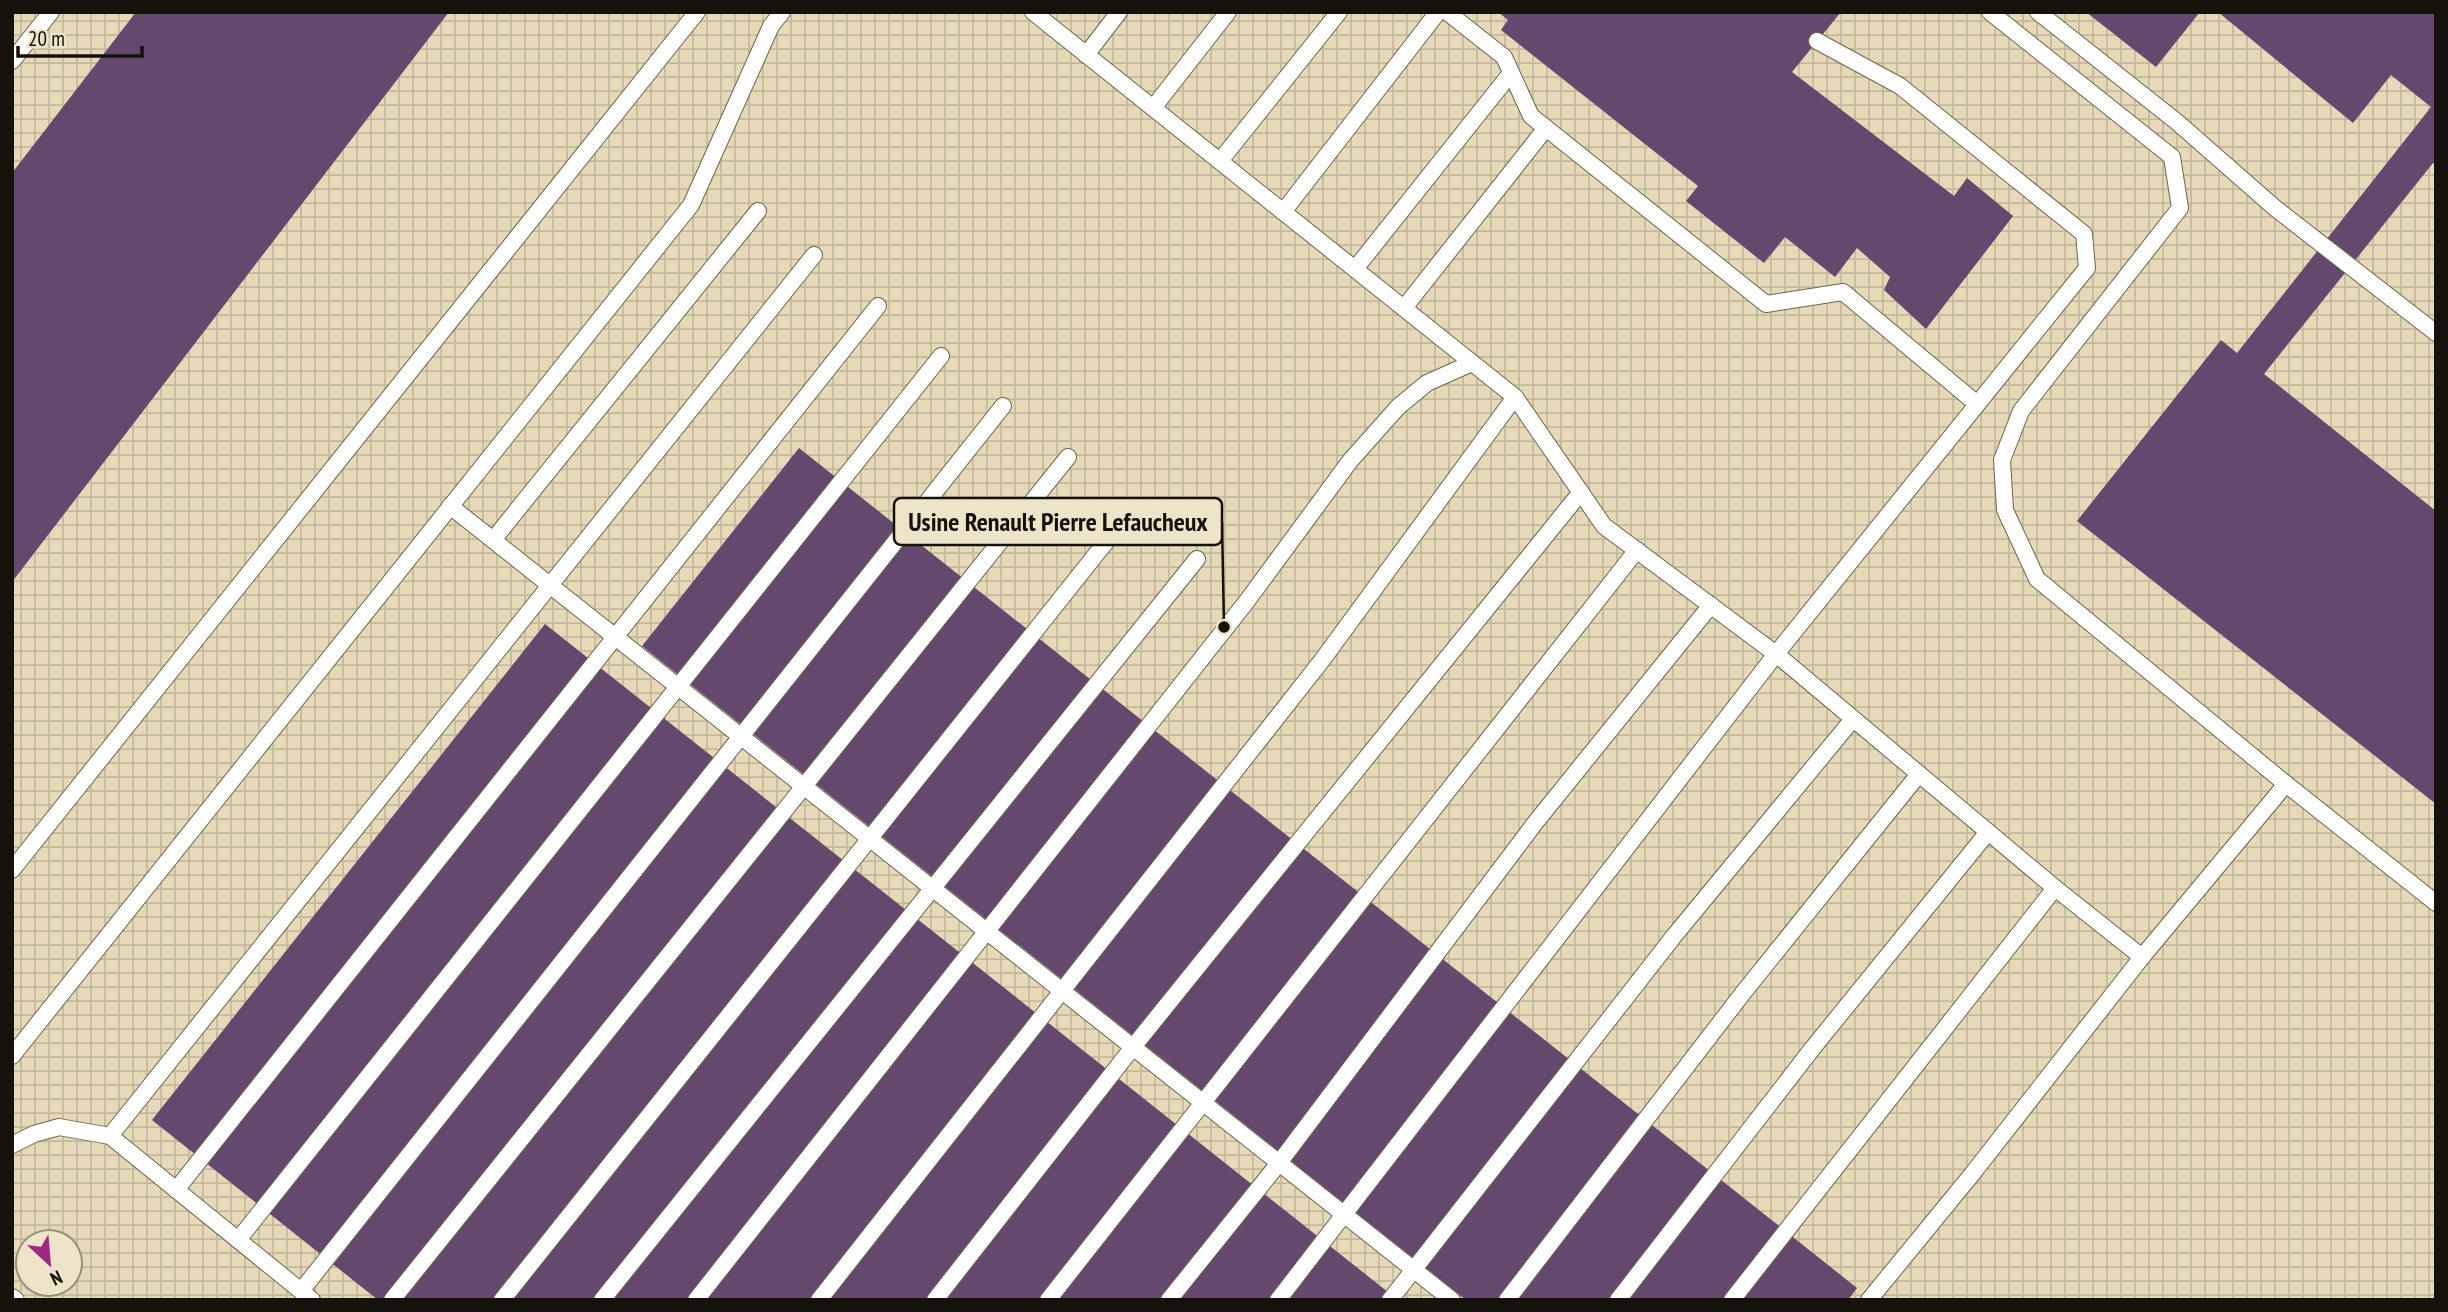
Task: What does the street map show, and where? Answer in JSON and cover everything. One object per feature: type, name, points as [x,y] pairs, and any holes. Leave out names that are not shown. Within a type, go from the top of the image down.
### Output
[{"type":"lane","points":[[12,61],[51,12]]},
{"type":"lane","points":[[12,870],[697,12]]},
{"type":"lane","points":[[12,1056],[691,205],[771,26],[782,12]]},
{"type":"lane","points":[[1033,12],[1515,397],[1604,526],[1776,653],[2055,888],[2142,957]]},
{"type":"lane","points":[[1086,54],[1119,12]]},
{"type":"lane","points":[[1153,108],[1228,12]]},
{"type":"lane","points":[[1220,162],[1339,12]]},
{"type":"lane","points":[[1283,212],[1438,12]]},
{"type":"lane","points":[[1447,12],[1504,57],[1531,116],[1766,304],[1843,292],[1977,404]]},
{"type":"lane","points":[[1990,12],[2172,157],[2180,208],[2021,411],[2002,460],[2005,510],[2038,579],[2286,784],[2436,903]]},
{"type":"lane","points":[[2038,12],[2177,122],[2275,208],[2436,333]]},
{"type":"lane","points":[[1278,1300],[1776,653],[2087,268],[2084,233],[1900,86],[1817,41]]},
{"type":"lane","points":[[1355,269],[1511,73]]},
{"type":"lane","points":[[1404,309],[1546,128]]},
{"type":"lane","points":[[493,540],[758,211]]},
{"type":"lane","points":[[110,1136],[814,255]]},
{"type":"lane","points":[[176,1190],[878,306]]},
{"type":"lane","points":[[237,1240],[941,356]]},
{"type":"lane","points":[[696,1300],[1247,601],[1350,461],[1398,407],[1427,383],[1472,363]]},
{"type":"lane","points":[[819,1300],[1323,659],[1515,397]]},
{"type":"lane","points":[[12,1145],[34,1134],[59,1127],[110,1136],[307,1295],[740,736],[1003,406]]},
{"type":"lane","points":[[392,1300],[1068,457]]},
{"type":"lane","points":[[935,1300],[1133,1047],[1581,492]]},
{"type":"lane","points":[[450,506],[1452,1300]]},
{"type":"lane","points":[[502,1300],[1133,508]]},
{"type":"lane","points":[[1048,1300],[1637,550]]},
{"type":"lane","points":[[602,1300],[1197,559]]},
{"type":"lane","points":[[1169,1300],[1279,1163],[1535,823],[1711,606]]},
{"type":"lane","points":[[1390,1300],[1674,936],[1853,719]]},
{"type":"lane","points":[[1507,1300],[1743,993],[1919,774]]},
{"type":"lane","points":[[1876,1297],[2142,957],[2286,784]]},
{"type":"lane","points":[[1618,1300],[1812,1049],[1988,832]]},
{"type":"lane","points":[[1732,1300],[2055,888]]},
{"type":"shaded area","points":[[12,12],[2436,12],[2436,1300],[12,1300]]},
{"type":"building","points":[[136,12],[449,12],[12,582],[12,173]]},
{"type":"building","points":[[1498,12],[1841,12],[1792,72],[1954,196],[1967,178],[2013,216],[1926,329],[1884,290],[1890,277],[1857,248],[1835,277],[1785,237],[1764,263],[1686,201],[1698,186],[1501,30],[1508,20]]},
{"type":"building","points":[[2086,12],[2200,12],[2156,67]]},
{"type":"building","points":[[2218,12],[2436,12],[2436,165],[2433,163],[2264,374],[2436,511],[2436,804],[2077,521],[2221,340],[2237,353],[2431,107],[2391,75],[2353,123]]},
{"type":"building","points":[[799,448],[1857,1288],[1848,1300],[1466,1300],[642,646]]},
{"type":"building","points":[[545,624],[1398,1300],[378,1300],[152,1120]]},
{"type":"place","name":"Usine Renault Pierre Lefaucheux","points":[[1224,627]]}]
